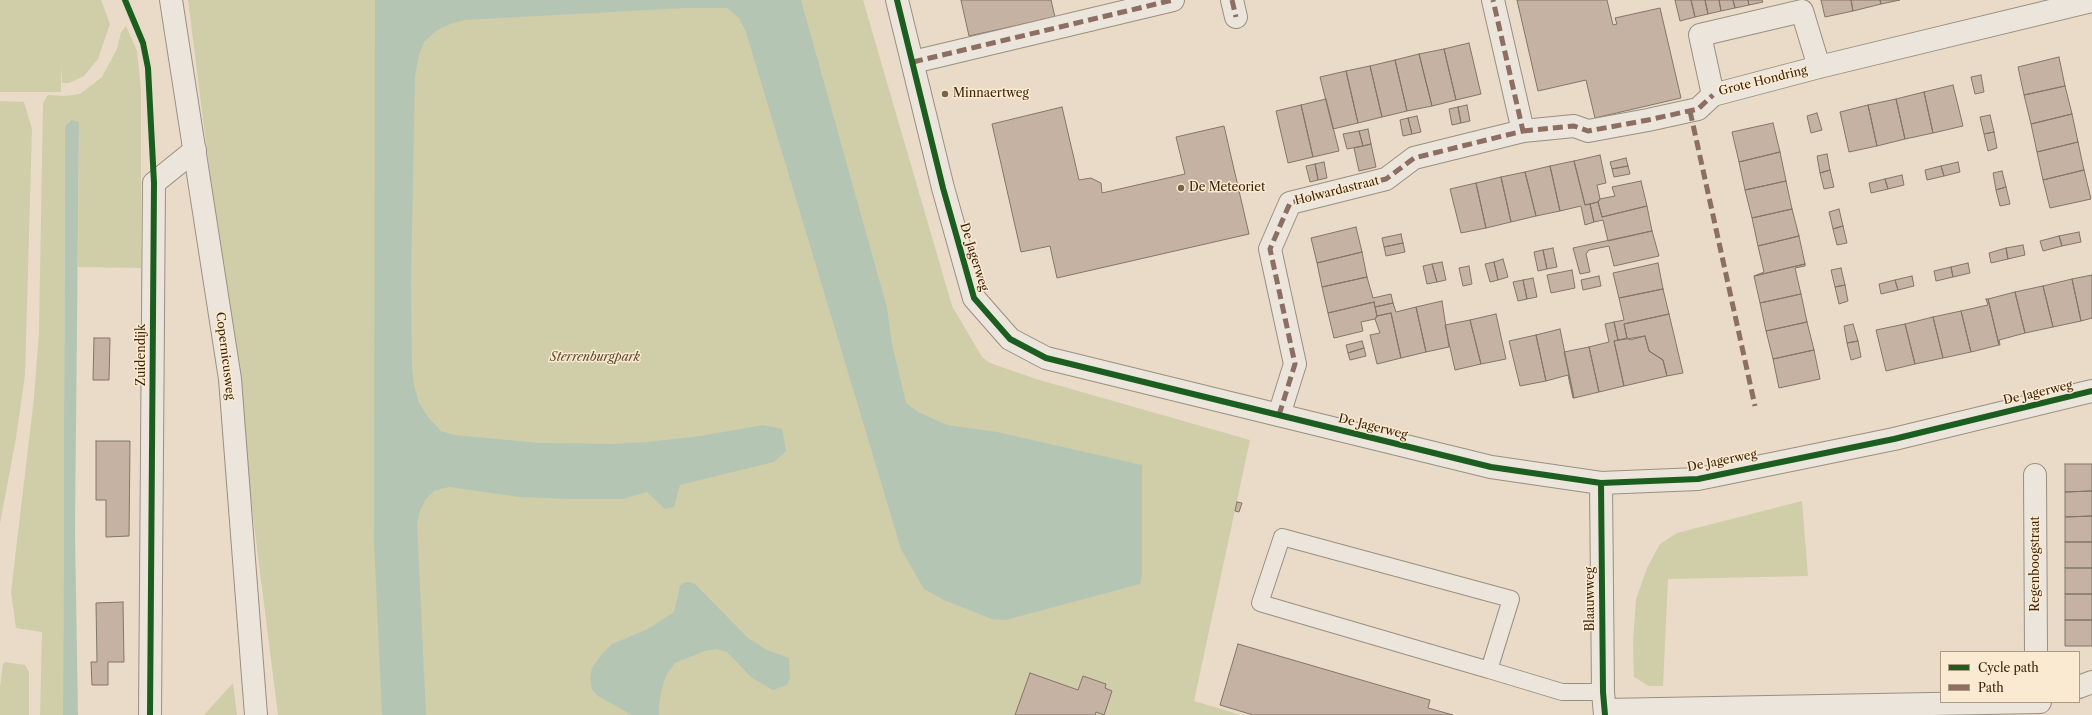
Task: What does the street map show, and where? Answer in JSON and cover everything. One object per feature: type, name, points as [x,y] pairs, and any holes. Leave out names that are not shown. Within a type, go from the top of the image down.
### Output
[{"type":"street","name":"Copernicusweg","points":[[171,0],[230,379],[256,715]]},
{"type":"street","name":"De Jagerweg","points":[[898,0],[943,188],[974,298],[1010,338],[1046,358],[1491,467],[1601,484],[1698,479],[1894,439],[2092,391]]},
{"type":"street","points":[[913,62],[1141,3],[1173,0]]},
{"type":"street","points":[[1493,0],[1523,131]]},
{"type":"street","name":"Grote Hondring","points":[[1819,67],[1802,11],[1700,35],[1713,95],[1819,67],[2092,1]]},
{"type":"street","name":"Holwardastraat","points":[[1279,415],[1295,364],[1270,249],[1290,203],[1386,180],[1414,158],[1523,131],[1574,126],[1588,131],[1690,111],[1698,109],[1713,95]]},
{"type":"street","name":"Zuidendijk","points":[[150,715],[154,183],[195,150]]},
{"type":"street","name":"Regenboogstraat","points":[[2035,475],[2036,651]]},
{"type":"street","name":"Blaauwweg","points":[[1601,484],[1604,706]]},
{"type":"street","points":[[2080,687],[2092,682]]},
{"type":"street","points":[[1604,706],[1940,703]]},
{"type":"lane","points":[[1489,670],[1511,599],[1282,537],[1260,603],[1489,670],[1604,706]]},
{"type":"green space","points":[[0,0],[101,0],[110,24],[98,59],[84,76],[69,83],[62,83],[61,65],[61,92],[0,92]]},
{"type":"green space","name":"Sterrenburgpark","points":[[188,0],[863,0],[952,306],[982,357],[990,363],[1036,379],[1250,440],[1194,701],[1241,715],[278,715]]},
{"type":"green space","points":[[126,26],[137,51],[141,89],[141,268],[78,267],[79,122],[65,126],[63,715],[40,715],[42,632],[16,628],[11,592],[34,398],[39,332],[43,103],[48,95],[66,96],[80,94],[102,77],[117,49],[121,32]]},
{"type":"green space","points":[[0,101],[24,102],[32,129],[25,375],[16,438],[0,524]]},
{"type":"green space","points":[[1802,501],[1808,576],[1668,579],[1663,686],[1649,686],[1634,677],[1633,643],[1636,599],[1647,568],[1660,544],[1677,533]]},
{"type":"green space","points":[[5,662],[25,665],[29,672],[29,715],[0,715],[0,687],[3,664]]},
{"type":"green space","points":[[233,683],[237,715],[204,715]]},
{"type":"shaded area","points":[[375,0],[801,0],[887,308],[892,344],[906,403],[918,412],[947,425],[997,432],[1142,465],[1142,575],[1140,584],[1006,620],[992,619],[944,600],[924,589],[901,549],[746,32],[739,18],[727,8],[685,8],[464,20],[450,24],[436,31],[424,42],[419,55],[415,76],[411,282],[412,367],[414,385],[419,403],[428,417],[441,431],[454,435],[540,443],[615,444],[646,442],[701,436],[763,425],[782,429],[786,451],[774,462],[680,485],[674,507],[665,509],[647,492],[623,499],[569,499],[519,497],[449,487],[434,491],[425,500],[417,523],[426,715],[382,715],[374,542]]},
{"type":"shaded area","points":[[72,120],[79,122],[75,531],[78,715],[63,715],[65,126]]},
{"type":"shaded area","points":[[689,582],[695,584],[748,638],[767,650],[789,658],[790,678],[787,685],[773,690],[752,678],[727,652],[716,649],[705,651],[675,663],[667,674],[663,684],[659,703],[659,715],[632,715],[598,696],[592,689],[590,678],[592,668],[602,654],[612,644],[648,629],[674,612],[680,586],[683,583]]},
{"type":"building","points":[[961,0],[1051,0],[1055,17],[969,36]]},
{"type":"building","points":[[1517,0],[1607,0],[1613,25],[1617,24],[1615,18],[1660,8],[1681,98],[1595,118],[1586,80],[1538,91]]},
{"type":"building","points":[[1675,0],[1691,0],[1695,17],[1680,21]]},
{"type":"building","points":[[1691,0],[1705,0],[1708,14],[1695,17]]},
{"type":"building","points":[[1705,0],[1719,0],[1721,11],[1708,14]]},
{"type":"building","points":[[1719,0],[1733,0],[1735,8],[1721,11]]},
{"type":"building","points":[[1733,0],[1748,0],[1749,5],[1735,8]]},
{"type":"building","points":[[1748,0],[1762,0],[1763,2],[1749,5]]},
{"type":"building","points":[[1821,0],[1851,0],[1853,11],[1825,17]]},
{"type":"building","points":[[1851,0],[1880,0],[1881,4],[1853,11]]},
{"type":"building","points":[[1880,0],[1900,0],[1881,4]]},
{"type":"building","points":[[1469,43],[1481,94],[1456,100],[1444,49]]},
{"type":"building","points":[[1444,49],[1456,100],[1432,106],[1419,54]]},
{"type":"building","points":[[1419,54],[1432,106],[1407,111],[1395,60]]},
{"type":"building","points":[[2059,57],[2065,86],[2024,95],[2018,67]]},
{"type":"building","points":[[1395,60],[1407,111],[1382,117],[1370,66]]},
{"type":"building","points":[[1370,66],[1382,117],[1358,123],[1346,71]]},
{"type":"building","points":[[1346,71],[1358,123],[1333,129],[1320,77]]},
{"type":"building","points":[[1981,75],[1984,92],[1975,94],[1971,77]]},
{"type":"building","points":[[1953,85],[1963,126],[1933,133],[1924,92]]},
{"type":"building","points":[[2065,86],[2072,114],[2031,124],[2024,95]]},
{"type":"building","points":[[1924,92],[1933,133],[1905,139],[1896,99]]},
{"type":"building","points":[[1326,99],[1339,151],[1313,157],[1301,105]]},
{"type":"building","points":[[1896,99],[1905,139],[1877,146],[1868,105]]},
{"type":"building","points":[[1301,105],[1313,157],[1288,163],[1276,111]]},
{"type":"building","points":[[1467,105],[1470,121],[1461,123],[1458,107]]},
{"type":"building","points":[[1868,105],[1877,146],[1849,152],[1840,112]]},
{"type":"building","name":"De Meteoriet","points":[[1062,107],[1079,180],[1091,178],[1101,183],[1102,193],[1185,174],[1176,137],[1224,126],[1249,234],[1057,278],[1050,246],[1021,252],[992,124]]},
{"type":"building","points":[[1458,107],[1461,123],[1452,125],[1449,109]]},
{"type":"building","points":[[1817,113],[1822,130],[1811,133],[1807,116]]},
{"type":"building","points":[[2072,114],[2078,142],[2037,152],[2031,124]]},
{"type":"building","points":[[1990,115],[1994,132],[1984,134],[1980,117]]},
{"type":"building","points":[[1417,116],[1421,132],[1412,134],[1408,118]]},
{"type":"building","points":[[1408,118],[1412,134],[1403,136],[1400,120]]},
{"type":"building","points":[[1773,123],[1780,152],[1739,162],[1732,132]]},
{"type":"building","points":[[1368,129],[1371,144],[1363,146],[1359,131]]},
{"type":"building","points":[[1359,131],[1363,146],[1347,149],[1343,134]]},
{"type":"building","points":[[1994,132],[1997,148],[1988,151],[1984,134]]},
{"type":"building","points":[[2078,142],[2084,170],[2043,180],[2037,152]]},
{"type":"building","points":[[1371,144],[1376,167],[1359,171],[1354,148]]},
{"type":"building","points":[[1780,152],[1786,181],[1745,190],[1739,162]]},
{"type":"building","points":[[1827,154],[1830,170],[1820,173],[1817,156]]},
{"type":"building","points":[[1600,155],[1606,183],[1597,185],[1600,199],[1598,202],[1585,205],[1574,161]]},
{"type":"building","points":[[1626,158],[1628,166],[1612,169],[1610,162]]},
{"type":"building","points":[[1574,161],[1585,205],[1590,204],[1594,222],[1585,225],[1581,206],[1560,211],[1550,166]]},
{"type":"building","points":[[1324,162],[1327,178],[1318,180],[1315,164]]},
{"type":"building","points":[[1958,162],[1960,172],[1944,176],[1941,166]]},
{"type":"building","points":[[1315,164],[1318,180],[1310,182],[1306,166]]},
{"type":"building","points":[[1550,166],[1560,211],[1536,216],[1525,172]]},
{"type":"building","points":[[1628,166],[1630,174],[1614,177],[1612,169]]},
{"type":"building","points":[[1941,166],[1944,176],[1927,180],[1925,170]]},
{"type":"building","points":[[1830,170],[1834,187],[1824,189],[1820,173]]},
{"type":"building","points":[[2084,170],[2091,199],[2050,208],[2043,180]]},
{"type":"building","points":[[2002,171],[2006,187],[1996,190],[1993,173]]},
{"type":"building","points":[[1525,172],[1536,216],[1511,222],[1501,177]]},
{"type":"building","points":[[1902,175],[1904,185],[1888,189],[1885,179]]},
{"type":"building","points":[[1501,177],[1511,222],[1486,228],[1476,183]]},
{"type":"building","points":[[1885,179],[1888,189],[1871,193],[1869,183]]},
{"type":"building","points":[[1641,181],[1647,206],[1602,217],[1598,202],[1600,199],[1615,196],[1612,187]]},
{"type":"building","points":[[1786,181],[1792,209],[1752,218],[1745,190]]},
{"type":"building","points":[[1476,183],[1486,228],[1461,233],[1450,189]]},
{"type":"building","points":[[2006,187],[2010,204],[2000,206],[1996,190]]},
{"type":"building","points":[[1598,202],[1602,217],[1647,206],[1652,231],[1608,241],[1603,220],[1594,222],[1590,204]]},
{"type":"building","points":[[1792,209],[1799,236],[1758,246],[1752,218]]},
{"type":"building","points":[[1839,209],[1843,226],[1833,229],[1829,212]]},
{"type":"building","points":[[1843,226],[1847,243],[1837,245],[1833,229]]},
{"type":"building","points":[[1356,227],[1362,252],[1317,263],[1311,238]]},
{"type":"building","points":[[1652,231],[1659,256],[1614,266],[1609,246],[1589,250],[1586,254],[1590,272],[1580,274],[1573,248]]},
{"type":"building","points":[[2079,232],[2081,242],[2062,246],[2059,236]]},
{"type":"building","points":[[1401,234],[1403,243],[1384,247],[1382,238]]},
{"type":"building","points":[[1799,236],[1805,264],[1754,276],[1764,272],[1758,246]]},
{"type":"building","points":[[2059,236],[2062,246],[2043,251],[2040,241]]},
{"type":"building","points":[[1403,243],[1405,252],[1386,256],[1384,247]]},
{"type":"building","points":[[2023,245],[2025,255],[2008,259],[2006,248]]},
{"type":"building","points":[[1553,248],[1557,267],[1547,269],[1543,250]]},
{"type":"building","points":[[2006,248],[2008,259],[1991,263],[1989,253]]},
{"type":"building","points":[[1543,250],[1547,269],[1538,271],[1534,252]]},
{"type":"building","points":[[1362,252],[1367,277],[1322,287],[1317,263]]},
{"type":"building","points":[[1503,259],[1508,277],[1498,280],[1494,262]]},
{"type":"building","points":[[1442,262],[1446,280],[1437,282],[1432,264]]},
{"type":"building","points":[[1494,262],[1498,280],[1490,282],[1485,264]]},
{"type":"building","points":[[1658,263],[1663,289],[1619,298],[1613,273]]},
{"type":"building","points":[[1968,263],[1970,273],[1953,277],[1951,267]]},
{"type":"building","points":[[1432,264],[1437,282],[1427,284],[1423,266]]},
{"type":"building","points":[[1805,264],[1805,266],[1795,268],[1801,294],[1760,303],[1754,276]]},
{"type":"building","points":[[1469,266],[1472,284],[1463,286],[1459,268]]},
{"type":"building","points":[[1951,267],[1953,277],[1936,281],[1934,271]]},
{"type":"building","points":[[1841,268],[1845,285],[1835,287],[1831,270]]},
{"type":"building","points":[[1572,270],[1575,288],[1551,293],[1547,275]]},
{"type":"building","points":[[2092,275],[2092,318],[2081,321],[2072,279]]},
{"type":"building","points":[[1599,276],[1601,286],[1583,290],[1581,280]]},
{"type":"building","points":[[1912,276],[1914,286],[1898,290],[1895,280]]},
{"type":"building","points":[[1367,277],[1373,298],[1391,294],[1393,303],[1375,307],[1374,302],[1328,313],[1322,287]]},
{"type":"building","points":[[1533,278],[1537,297],[1527,299],[1523,280]]},
{"type":"building","points":[[2072,279],[2081,321],[2053,327],[2043,286]]},
{"type":"building","points":[[1523,280],[1527,299],[1518,301],[1513,282]]},
{"type":"building","points":[[1895,280],[1898,290],[1881,294],[1879,284]]},
{"type":"building","points":[[1845,285],[1848,301],[1839,304],[1835,287]]},
{"type":"building","points":[[2043,286],[2053,327],[2025,333],[2015,292]]},
{"type":"building","points":[[1663,289],[1669,314],[1624,324],[1627,338],[1618,340],[1614,322],[1624,320],[1619,298]]},
{"type":"building","points":[[2015,292],[2025,333],[1999,340],[1999,345],[1988,299]]},
{"type":"building","points":[[1801,294],[1807,322],[1766,331],[1760,303]]},
{"type":"building","points":[[1986,299],[1988,299],[1999,345],[1971,352],[1961,311],[1988,305]]},
{"type":"building","points":[[1442,301],[1449,347],[1426,352],[1416,307]]},
{"type":"building","points":[[1374,302],[1377,316],[1375,319],[1361,322],[1363,331],[1334,338],[1328,313]]},
{"type":"building","points":[[1393,303],[1396,312],[1416,307],[1426,352],[1401,358],[1391,313],[1377,316],[1375,307]]},
{"type":"building","points":[[1961,311],[1971,352],[1943,358],[1933,317]]},
{"type":"building","points":[[1391,313],[1401,358],[1377,364],[1370,335],[1380,333],[1375,319],[1377,316]]},
{"type":"building","points":[[1496,314],[1506,359],[1481,364],[1470,320]]},
{"type":"building","points":[[1669,314],[1683,373],[1667,376],[1663,360],[1649,351],[1645,336],[1630,340],[1627,338],[1624,324]]},
{"type":"building","points":[[1933,317],[1943,358],[1915,364],[1905,324]]},
{"type":"building","points":[[1470,320],[1481,364],[1455,370],[1445,325]]},
{"type":"building","points":[[1614,322],[1618,340],[1614,341],[1624,386],[1599,392],[1589,347],[1609,342],[1605,324]]},
{"type":"building","points":[[1807,322],[1814,350],[1773,359],[1766,331]]},
{"type":"building","points":[[1853,324],[1858,341],[1847,343],[1844,326]]},
{"type":"building","points":[[1905,324],[1915,364],[1886,371],[1876,330]]},
{"type":"building","points":[[1560,329],[1574,398],[1568,375],[1546,381],[1536,335]]},
{"type":"building","points":[[1536,335],[1546,381],[1520,386],[1509,341]]},
{"type":"building","points":[[1645,336],[1649,351],[1663,360],[1667,376],[1624,386],[1614,341]]},
{"type":"building","points":[[94,338],[110,338],[109,380],[93,380]]},
{"type":"building","points":[[1362,341],[1364,348],[1348,353],[1346,345]]},
{"type":"building","points":[[1858,341],[1861,357],[1851,360],[1847,343]]},
{"type":"building","points":[[1589,347],[1599,392],[1574,398],[1564,352]]},
{"type":"building","points":[[1364,348],[1366,356],[1350,360],[1348,353]]},
{"type":"building","points":[[1814,350],[1820,379],[1779,388],[1773,359]]},
{"type":"building","points":[[96,441],[130,441],[129,536],[106,537],[106,500],[96,500]]},
{"type":"building","points":[[2065,464],[2092,464],[2092,491],[2065,492]]},
{"type":"building","points":[[2092,491],[2092,516],[2065,517],[2065,492]]},
{"type":"building","points":[[1237,502],[1242,503],[1239,512],[1235,511]]},
{"type":"building","points":[[2092,516],[2092,542],[2065,542],[2065,517]]},
{"type":"building","points":[[2065,542],[2092,542],[2092,568],[2065,568]]},
{"type":"building","points":[[2065,568],[2092,568],[2092,594],[2065,594]]},
{"type":"building","points":[[2065,594],[2092,594],[2092,620],[2065,620]]},
{"type":"building","points":[[123,602],[124,662],[108,662],[108,685],[92,685],[91,662],[97,662],[96,603]]},
{"type":"building","points":[[2065,620],[2092,620],[2092,646],[2065,646]]},
{"type":"building","points":[[1238,644],[1430,700],[1428,708],[1453,715],[1253,715],[1220,705]]},
{"type":"building","points":[[1030,673],[1078,690],[1083,676],[1106,684],[1105,688],[1112,691],[1104,715],[1096,712],[1095,715],[1015,715]]},
{"type":"marked path","points":[[913,62],[1173,0]]},
{"type":"marked path","points":[[1232,0],[1236,17]]},
{"type":"marked path","points":[[1279,415],[1295,364],[1270,249],[1290,203],[1386,179],[1414,158],[1523,131],[1493,0]]},
{"type":"marked path","points":[[1523,131],[1574,126],[1588,131],[1648,120],[1698,109],[1713,95]]},
{"type":"marked path","points":[[1690,111],[1755,406]]},
{"type":"cycle path","points":[[125,0],[143,43],[148,68],[154,183],[150,715]]},
{"type":"cycle path","points":[[897,0],[943,188],[974,298],[1010,339],[1046,358],[1491,467],[1601,483],[1698,479],[1894,439],[2092,391]]},
{"type":"cycle path","points":[[1601,483],[1603,692],[1605,715]]},
{"type":"place","name":"Minnaertweg","points":[[945,94]]},
{"type":"place","name":"De Meteoriet","points":[[1181,188]]}]
